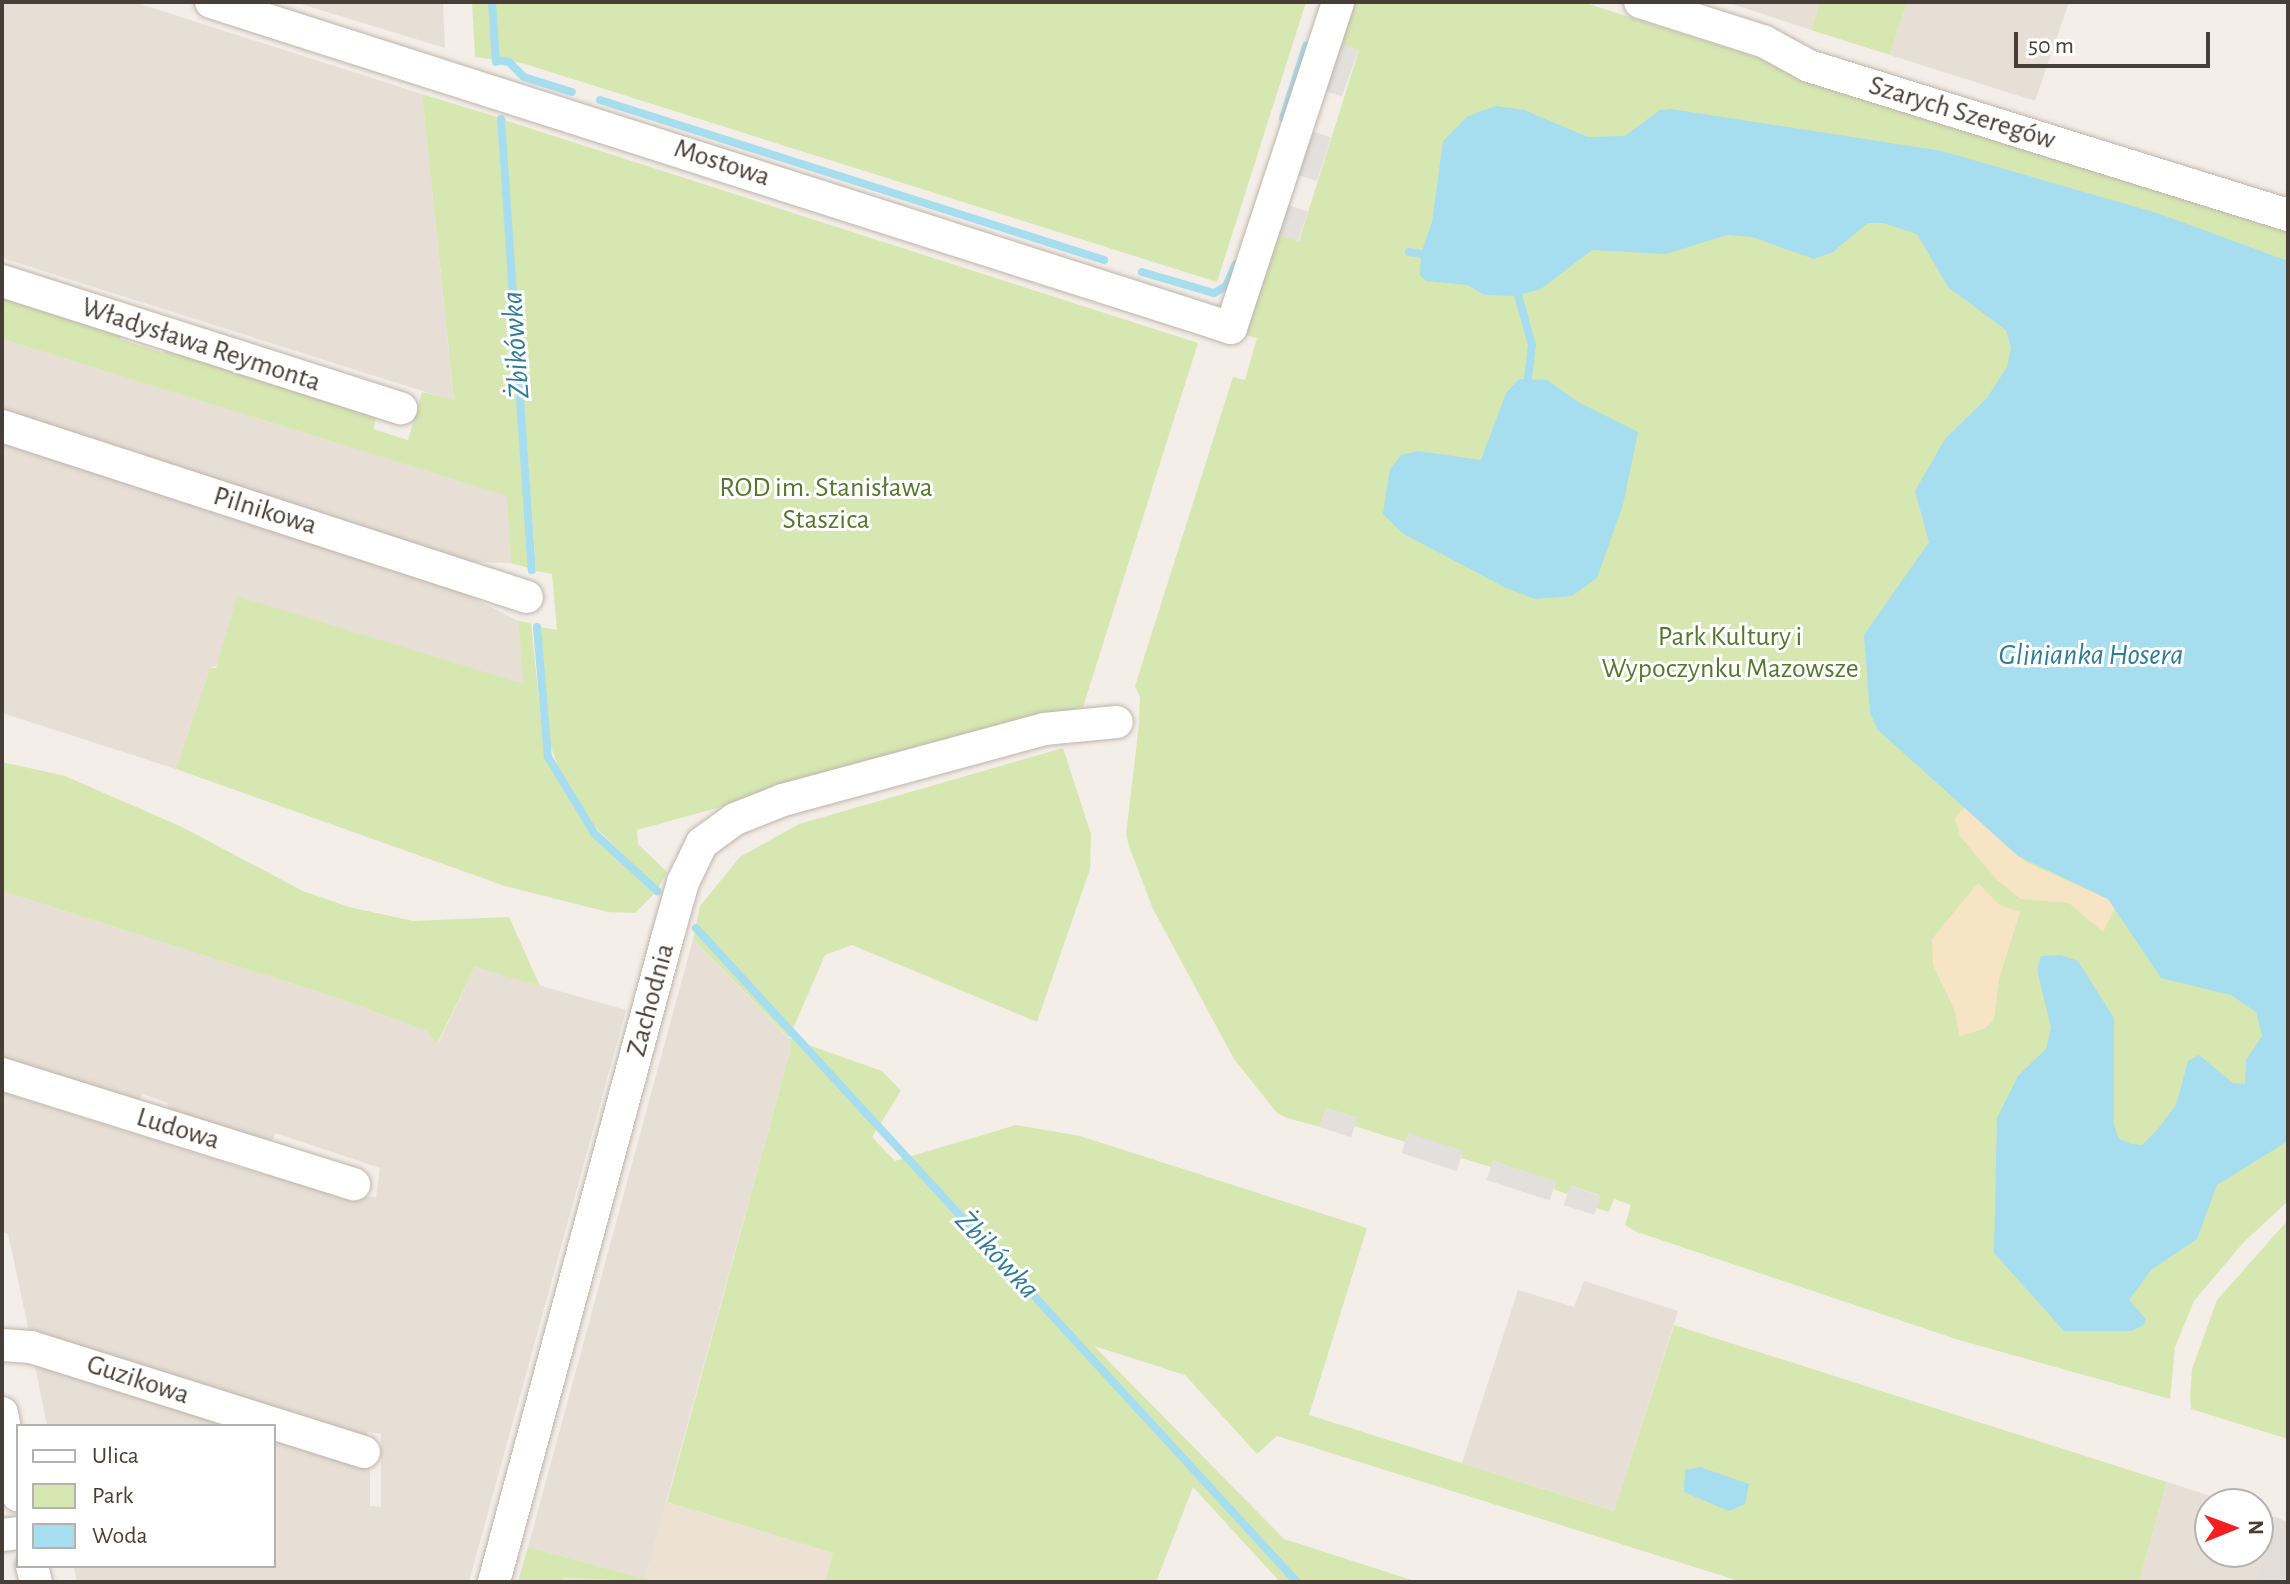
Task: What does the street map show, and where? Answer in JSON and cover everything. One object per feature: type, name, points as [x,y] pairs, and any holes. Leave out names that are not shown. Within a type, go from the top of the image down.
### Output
[{"type":"street","name":"Mostowa","points":[[211,2],[1231,328],[1338,2]]},
{"type":"street","name":"Szarych Szeregów","points":[[1640,2],[1765,42],[1809,66],[2288,215]]},
{"type":"street","name":"Władysława Reymonta","points":[[2,281],[401,408]]},
{"type":"street","name":"Pilnikowa","points":[[2,426],[527,597]]},
{"type":"street","name":"Zachodnia","points":[[494,1582],[683,882],[702,843],[735,819],[783,800],[1044,729],[1117,722]]},
{"type":"street","name":"Ludowa","points":[[2,1074],[354,1184]]},
{"type":"street","name":"Guzikowa","points":[[2,1345],[31,1347],[275,1424]]},
{"type":"street","points":[[2,1413],[16,1485]]},
{"type":"street","name":"Guzikowa","points":[[276,1424],[364,1452]]},
{"type":"shaded area","points":[[2,2],[134,2],[422,94],[454,401],[2,258]]},
{"type":"shaded area","points":[[294,2],[443,2],[445,48]]},
{"type":"shaded area","points":[[1726,2],[1820,2],[1811,30]]},
{"type":"shaded area","points":[[1907,2],[2069,2],[2035,101],[1890,55]]},
{"type":"shaded area","points":[[1340,43],[1359,50],[1342,97],[1323,90]]},
{"type":"shaded area","points":[[1312,131],[1331,137],[1317,181],[1298,175]]},
{"type":"shaded area","points":[[1288,205],[1308,212],[1298,241],[1278,234]]},
{"type":"shaded area","points":[[2,339],[508,496],[511,563],[468,562],[2,416]]},
{"type":"shaded area","points":[[2,443],[452,587],[518,621],[525,685],[323,623],[210,668],[176,769],[2,713]]},
{"type":"shaded area","points":[[2,891],[343,1000],[426,1031],[438,1044],[475,967],[626,1010],[469,1582],[77,1582],[74,1568],[276,1568],[276,1435],[370,1462],[370,1506],[381,1507],[381,1434],[367,1432],[366,1443],[30,1336],[8,1234],[2,1232],[2,1092],[261,1174],[265,1166],[357,1196],[376,1197],[380,1168],[275,1133],[272,1142],[168,1109],[168,1103],[142,1094],[139,1100],[2,1059]]},
{"type":"shaded area","points":[[693,939],[789,1039],[790,1051],[645,1579],[528,1547]]},
{"type":"shaded area","points":[[1326,1108],[1357,1118],[1351,1137],[1320,1127]]},
{"type":"shaded area","points":[[1408,1133],[1463,1151],[1457,1171],[1402,1153]]},
{"type":"shaded area","points":[[1493,1161],[1556,1181],[1550,1200],[1487,1180]]},
{"type":"shaded area","points":[[1570,1186],[1600,1196],[1594,1215],[1564,1205]]},
{"type":"shaded area","points":[[1584,1281],[1678,1311],[1614,1511],[1462,1463],[1518,1290],[1574,1307]]},
{"type":"shaded area","points":[[33,1357],[243,1424],[47,1424]]},
{"type":"shaded area","points":[[2167,1482],[2194,1491],[2194,1568],[2259,1568],[2255,1582],[2139,1582]]},
{"type":"shaded area","points":[[666,1502],[833,1553],[825,1582],[518,1582],[528,1547],[645,1579]]},
{"type":"shaded area","points":[[2275,1517],[2288,1522],[2288,1582],[2255,1582],[2259,1568],[2274,1568]]},
{"type":"green space","points":[[472,2],[1306,2],[1217,282],[522,63],[475,57]]},
{"type":"green space","name":"Park Kultury i Wypoczynku Mazowsze","points":[[1348,2],[1582,2],[2288,226],[2288,1201],[2243,1243],[2194,1301],[2175,1347],[2170,1399],[1959,1340],[1637,1232],[1625,1225],[1631,1205],[1614,1199],[1609,1212],[1596,1208],[1599,1195],[1571,1186],[1567,1194],[1553,1189],[1556,1182],[1493,1161],[1491,1167],[1461,1158],[1463,1151],[1408,1134],[1405,1142],[1354,1126],[1357,1118],[1326,1108],[1320,1127],[1287,1118],[1277,1113],[1234,1059],[1153,909],[1126,835],[1139,724],[1140,697],[1135,686],[1233,377],[1245,380],[1257,338],[1245,335],[1275,234],[1299,241],[1359,50],[1335,42]]},
{"type":"green space","points":[[1820,2],[1907,2],[1890,55],[1811,30]]},
{"type":"green space","points":[[422,94],[497,117],[529,568],[511,563],[507,496],[2,339],[2,291],[122,328],[120,339],[163,353],[166,342],[377,415],[373,429],[408,440],[422,392],[454,400]]},
{"type":"green space","name":"ROD im. Stanisława Staszica","points":[[504,120],[1198,343],[1083,707],[637,830],[638,844],[667,872],[658,888],[593,825],[563,780],[548,739],[541,627],[557,630],[552,574],[536,571]]},
{"type":"green space","points":[[237,596],[524,684],[518,621],[531,623],[545,759],[588,831],[654,894],[635,913],[608,912],[505,886],[176,769],[210,668],[216,668]]},
{"type":"green space","points":[[1063,748],[1091,834],[1090,869],[1037,1022],[852,945],[825,955],[789,1038],[693,939],[700,906],[740,857],[799,824]]},
{"type":"green space","points":[[2,762],[65,776],[182,827],[303,891],[349,907],[413,921],[509,917],[540,986],[475,967],[437,1044],[426,1031],[343,1000],[2,891]]},
{"type":"green space","points":[[789,1038],[882,1071],[901,1091],[872,1137],[895,1161],[1016,1125],[1080,1136],[1367,1228],[1309,1415],[1614,1511],[1674,1325],[2167,1482],[2139,1582],[1742,1582],[1277,1436],[1257,1454],[1185,1375],[1094,1346],[1284,1539],[1418,1582],[1280,1582],[1193,1487],[1156,1582],[825,1582],[833,1553],[667,1502],[790,1051]]},
{"type":"green space","points":[[2288,1220],[2288,1439],[2191,1409],[2190,1397],[2192,1369],[2217,1300]]},
{"type":"green space","points":[[528,1547],[656,1582],[564,1577],[562,1582],[518,1582]]},
{"type":"sand","points":[[1966,806],[2026,862],[2108,899],[2116,906],[2103,932],[2069,903],[2021,899],[1997,880],[1960,836],[1955,818]]},
{"type":"sand","points":[[1978,883],[2000,905],[2020,912],[1999,979],[1994,1020],[1984,1029],[1959,1036],[1955,1011],[1933,965],[1932,939]]},
{"type":"water","name":"Glinianka Hosera","points":[[1496,106],[1524,110],[1588,137],[1625,136],[1660,110],[1671,109],[1942,151],[2157,213],[2288,261],[2288,1141],[2217,1185],[2197,1239],[2151,1270],[2129,1300],[2146,1319],[2144,1325],[2131,1331],[2064,1331],[1994,1253],[1997,1118],[2018,1076],[2046,1049],[2051,1027],[2037,970],[2041,956],[2061,955],[2078,961],[2114,1018],[2114,1125],[2119,1139],[2132,1144],[2142,1145],[2176,1105],[2188,1061],[2199,1055],[2233,1083],[2245,1084],[2246,1060],[2262,1036],[2256,1012],[2231,995],[2161,978],[2108,899],[2018,856],[1878,730],[1870,713],[1864,635],[1929,542],[1915,491],[1945,439],[1987,398],[2007,367],[2011,348],[2006,330],[1948,287],[1917,234],[1883,223],[1868,223],[1833,252],[1814,259],[1752,237],[1727,235],[1666,254],[1592,250],[1541,289],[1516,296],[1485,295],[1467,285],[1426,281],[1420,275],[1421,254],[1432,222],[1443,141],[1468,116]]},
{"type":"water","points":[[1519,379],[1547,380],[1578,402],[1638,432],[1623,505],[1597,578],[1572,596],[1535,599],[1506,588],[1402,533],[1383,514],[1390,469],[1401,455],[1418,451],[1481,460],[1506,393]]},
{"type":"water","points":[[1700,1467],[1749,1484],[1745,1504],[1729,1511],[1684,1492],[1685,1470]]},
{"type":"waterway","name":"Żbikówka","points":[[492,2],[496,62]]},
{"type":"waterway","points":[[1283,118],[1306,46]]},
{"type":"waterway","points":[[496,60],[509,62],[524,77],[572,92]]},
{"type":"waterway","points":[[600,100],[1104,260]]},
{"type":"waterway","name":"Żbikówka","points":[[501,119],[532,570]]},
{"type":"waterway","points":[[1409,252],[1421,254]]},
{"type":"waterway","points":[[1142,272],[1214,293],[1226,286],[1236,264]]},
{"type":"waterway","points":[[1518,295],[1532,345],[1528,378]]},
{"type":"waterway","name":"Żbikówka","points":[[537,627],[548,757],[594,833],[657,891]]},
{"type":"waterway","name":"Żbikówka","points":[[696,928],[1297,1582]]}]
